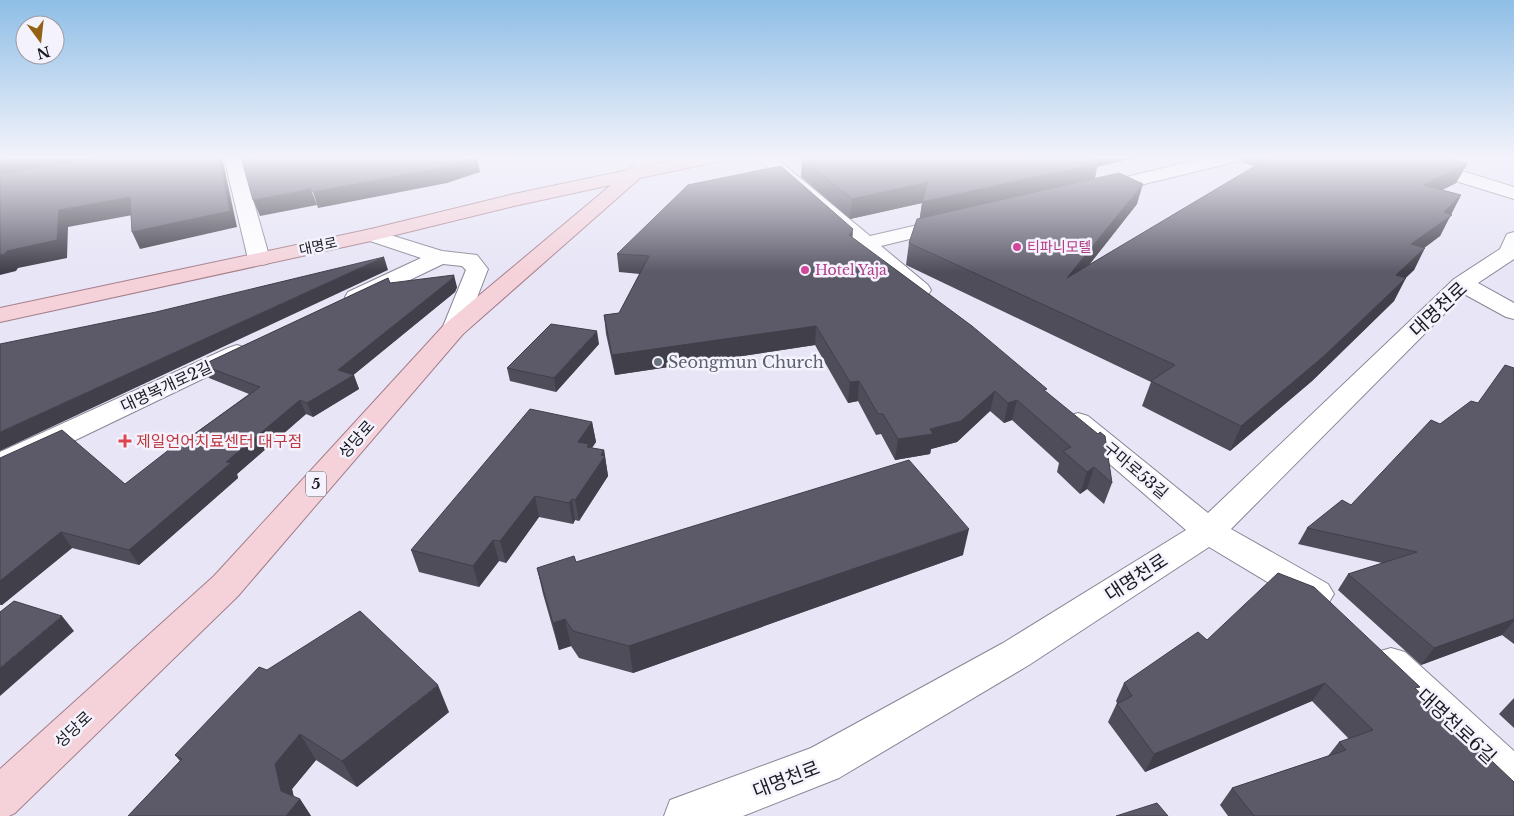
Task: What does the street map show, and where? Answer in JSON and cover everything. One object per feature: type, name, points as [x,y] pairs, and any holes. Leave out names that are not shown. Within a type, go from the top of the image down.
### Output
[{"type":"main road","name":"대명로","points":[[0,315],[371,235],[533,195]]},
{"type":"main road","name":"성당로","points":[[0,798],[226,586],[454,329],[610,195]]},
{"type":"street","points":[[242,195],[259,259]]},
{"type":"street","points":[[807,195],[941,308]]},
{"type":"street","points":[[864,244],[961,221]]},
{"type":"street","points":[[371,235],[440,257],[469,260],[477,269],[454,329]]},
{"type":"street","name":"대명천로","points":[[686,816],[824,764],[1016,654],[1209,531],[1462,284],[1510,252],[1514,238]]},
{"type":"street","points":[[332,308],[440,257]]},
{"type":"street","points":[[1462,284],[1514,312]]},
{"type":"street","name":"대명복개로2길","points":[[0,464],[260,342]]},
{"type":"street","name":"구마로53길","points":[[1063,410],[1209,531]]},
{"type":"street","points":[[1209,531],[1316,594],[1337,614]]},
{"type":"street","name":"대명천로6길","points":[[1366,641],[1514,779]]},
{"type":"building","points":[[0,195],[227,195],[230,211],[132,232],[130,197],[59,210],[57,240],[7,251],[5,254],[0,255]]},
{"type":"building","points":[[252,195],[279,195],[253,200]]},
{"type":"building","points":[[678,195],[814,195],[853,229],[849,235],[972,326],[1047,389],[1044,390],[1098,434],[1100,432],[1105,436],[1112,483],[1094,467],[1087,472],[1063,451],[1071,447],[1017,400],[1008,403],[995,391],[961,421],[930,429],[933,434],[898,439],[883,414],[878,414],[859,381],[850,382],[816,326],[612,355],[604,315],[619,313],[649,256],[617,254]]},
{"type":"building","points":[[847,195],[870,195],[852,199]]},
{"type":"building","points":[[924,195],[953,195],[922,202]]},
{"type":"building","points":[[1022,195],[1134,195],[1067,278],[1206,195],[1461,195],[1444,212],[1452,215],[1411,244],[1425,248],[1396,275],[1406,278],[1324,356],[1241,426],[1151,381],[1175,365],[909,243],[917,219]]},
{"type":"building","points":[[384,257],[0,432],[0,344],[156,312]]},
{"type":"building","points":[[454,275],[452,279],[338,370],[354,375],[307,403],[300,400],[226,462],[231,463],[129,550],[61,532],[0,581],[0,458],[62,430],[125,484],[170,449],[172,450],[260,387],[202,365],[388,278],[390,283]]},
{"type":"building","points":[[551,324],[597,331],[554,378],[507,368]]},
{"type":"building","points":[[1505,365],[1514,368],[1514,619],[1434,648],[1348,574],[1417,552],[1307,528],[1342,500],[1351,505],[1431,420],[1440,424],[1471,401],[1478,403]]},
{"type":"building","points":[[530,409],[592,422],[578,442],[589,444],[587,447],[604,450],[601,455],[605,456],[575,500],[572,499],[569,503],[535,496],[500,541],[493,540],[473,566],[411,550]]},
{"type":"building","points":[[909,460],[969,529],[629,646],[573,631],[565,619],[553,623],[537,568],[574,556],[576,562]]},
{"type":"building","points":[[1278,573],[1314,587],[1420,687],[1415,688],[1514,782],[1514,816],[1254,816],[1232,788],[1346,750],[1339,742],[1373,730],[1325,683],[1154,754],[1117,704],[1132,696],[1124,683],[1198,632],[1207,640]]},
{"type":"building","points":[[14,601],[62,616],[0,668],[0,612]]},
{"type":"building","points":[[360,611],[438,685],[342,761],[300,734],[275,764],[281,791],[300,799],[286,816],[128,816],[182,759],[175,755],[259,667],[267,670]]},
{"type":"building","points":[[1157,803],[1168,816],[1116,816]]},
{"type":"place","name":"티파니모텔","points":[[1017,247]]},
{"type":"place","name":"Hotel Yaja","points":[[805,270]]},
{"type":"place","name":"Seongmun Church","points":[[658,362]]},
{"type":"place","name":"제일언어치료센터 대구점","points":[[125,441]]}]
